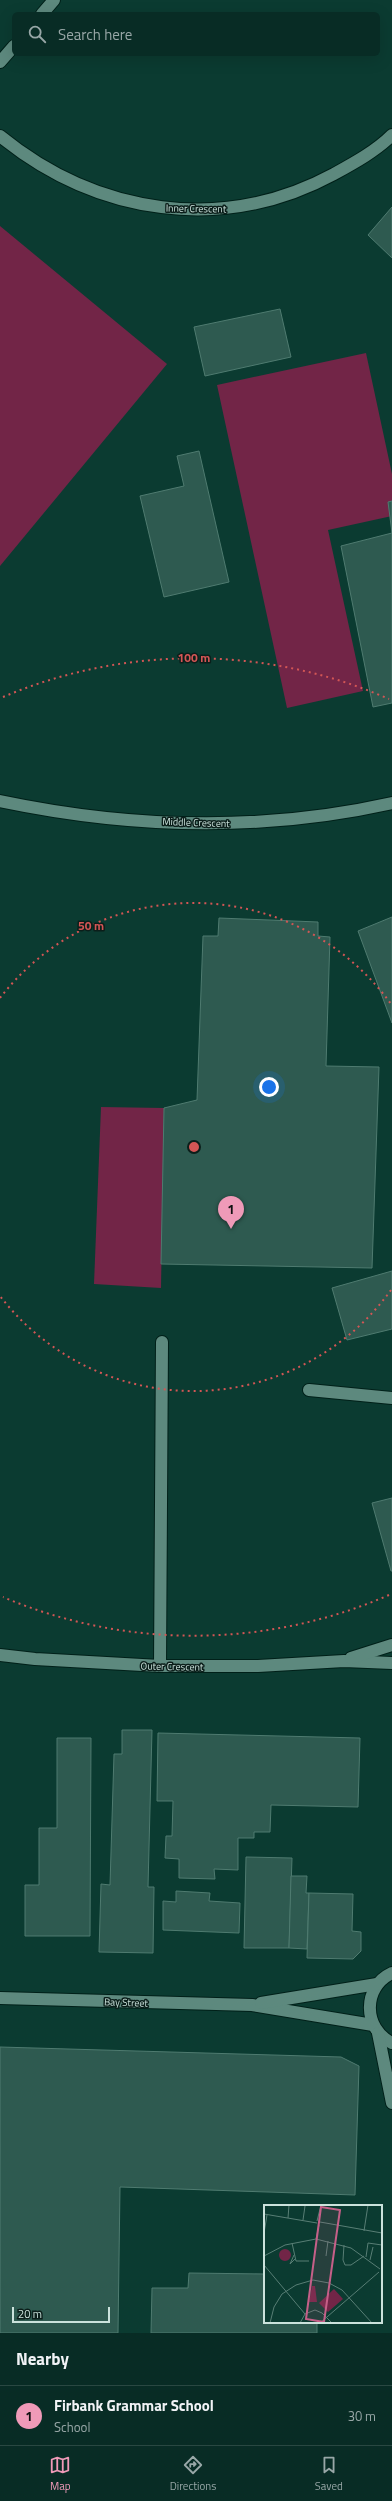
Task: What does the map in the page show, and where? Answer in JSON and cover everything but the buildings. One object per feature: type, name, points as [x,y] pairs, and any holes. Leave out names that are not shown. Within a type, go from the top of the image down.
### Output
[{"type":"street","points":[[44,12],[54,0]]},
{"type":"street","points":[[0,62],[12,48]]},
{"type":"street","name":"Inner Crescent","points":[[0,136],[24,155],[66,179],[108,195],[147,206],[185,210],[223,210],[270,200],[312,186],[353,164],[392,135]]},
{"type":"street","name":"Middle Crescent","points":[[0,801],[109,817],[202,824],[273,822],[346,813],[392,803]]},
{"type":"street","points":[[160,1666],[162,1342]]},
{"type":"street","points":[[309,1390],[392,1398]]},
{"type":"street","name":"Outer Crescent","points":[[344,1661],[392,1645]]},
{"type":"street","name":"Outer Crescent","points":[[0,1655],[35,1659],[160,1666],[258,1666],[344,1661],[392,1663]]},
{"type":"street","points":[[392,1973],[377,1984],[369,2004],[392,2103]]},
{"type":"street","name":"Bay Street","points":[[252,2005],[377,1984]]},
{"type":"street","name":"Bay Street","points":[[0,1998],[252,2005],[376,2029]]},
{"type":"street","points":[[376,2029],[392,2043]]},
{"type":"shaded area","points":[[0,226],[167,364],[0,566]]},
{"type":"shaded area","points":[[366,353],[392,474],[392,516],[328,530],[363,691],[287,708],[217,385]]},
{"type":"shaded area","points":[[101,1107],[164,1108],[161,1288],[94,1284]]},
{"type":"place","name":"Firbank Grammar School","points":[[231,1229]]}]
